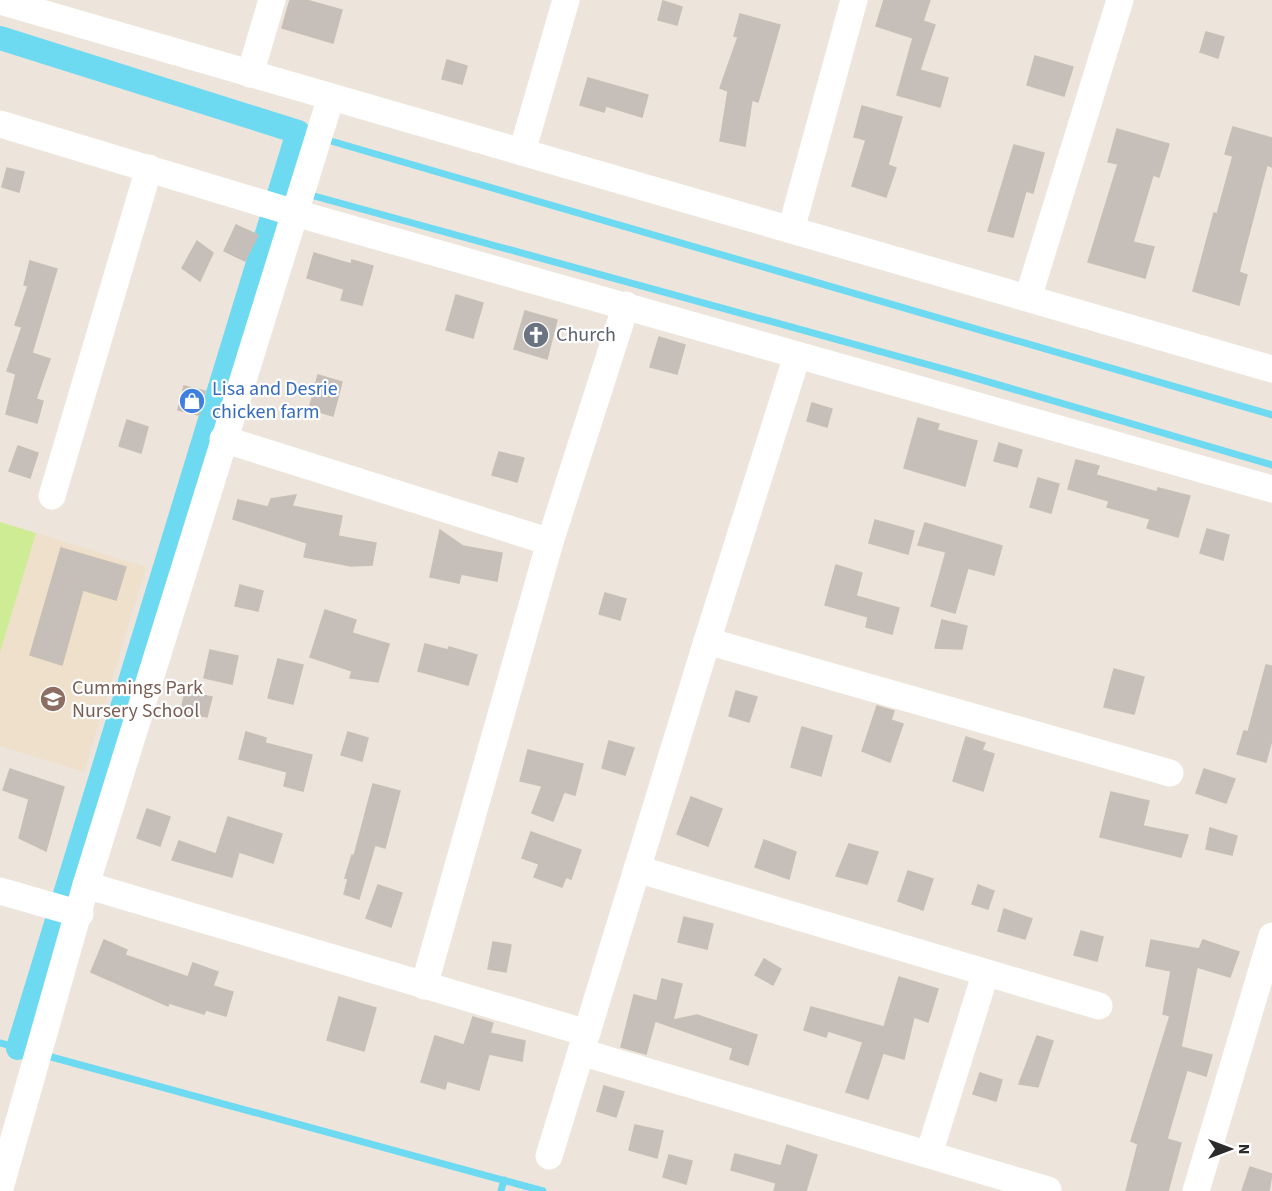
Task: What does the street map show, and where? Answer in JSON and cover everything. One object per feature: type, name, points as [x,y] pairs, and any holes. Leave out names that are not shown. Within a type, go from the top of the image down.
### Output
[{"type":"street","points":[[250,74],[272,0]]},
{"type":"street","points":[[522,152],[566,0]]},
{"type":"street","points":[[791,230],[854,0]]},
{"type":"street","points":[[1028,298],[1120,0]]},
{"type":"street","points":[[0,1],[1028,298],[1270,360]]},
{"type":"street","points":[[0,1188],[80,914],[86,885],[331,97]]},
{"type":"street","points":[[0,124],[295,213],[1272,489]]},
{"type":"street","points":[[52,496],[149,168]]},
{"type":"street","points":[[424,986],[550,542],[626,305]]},
{"type":"street","points":[[549,1156],[706,641],[797,356]]},
{"type":"street","points":[[223,440],[550,542]]},
{"type":"street","points":[[706,641],[1170,773]]},
{"type":"street","points":[[637,870],[985,975],[1099,1006]]},
{"type":"street","points":[[86,885],[424,986],[584,1043],[1048,1190]]},
{"type":"street","points":[[0,891],[80,914]]},
{"type":"street","points":[[1196,1191],[1272,936]]},
{"type":"street","points":[[929,1154],[985,975]]},
{"type":"shaded area","name":"Cummings Park Nursery School","points":[[36,533],[146,567],[84,772],[0,746],[0,652]]},
{"type":"green space","points":[[0,522],[36,533],[0,652]]},
{"type":"building","points":[[290,0],[306,0],[342,10],[333,43],[282,28]]},
{"type":"building","points":[[884,0],[930,0],[923,21],[935,25],[920,70],[948,78],[940,107],[897,95],[913,38],[876,26]]},
{"type":"building","points":[[663,1],[682,7],[677,25],[658,20]]},
{"type":"building","points":[[740,14],[780,25],[758,102],[752,100],[745,146],[720,141],[728,91],[720,88],[738,37],[734,36]]},
{"type":"building","points":[[1206,32],[1224,37],[1218,58],[1200,52]]},
{"type":"building","points":[[1035,56],[1073,67],[1064,96],[1027,85]]},
{"type":"building","points":[[447,60],[467,66],[462,84],[442,79]]},
{"type":"building","points":[[588,78],[648,95],[642,117],[606,106],[604,112],[580,105]]},
{"type":"building","points":[[862,106],[902,117],[888,165],[896,168],[886,197],[852,186],[866,140],[854,137]]},
{"type":"building","points":[[1233,127],[1272,138],[1272,167],[1267,165],[1239,272],[1247,275],[1239,305],[1193,291],[1214,213],[1217,214],[1233,156],[1225,154]]},
{"type":"building","points":[[1117,129],[1169,144],[1159,177],[1153,175],[1133,242],[1154,247],[1145,278],[1088,262],[1118,164],[1108,162]]},
{"type":"building","points":[[1014,145],[1044,153],[1033,193],[1026,191],[1013,237],[988,231]]},
{"type":"building","points":[[7,168],[24,172],[19,192],[2,187]]},
{"type":"building","points":[[236,225],[258,235],[245,261],[224,251]]},
{"type":"building","points":[[197,241],[213,253],[200,281],[182,268]]},
{"type":"building","points":[[314,253],[351,264],[352,260],[373,266],[362,305],[341,300],[344,289],[307,278]]},
{"type":"building","points":[[30,261],[57,269],[32,353],[50,359],[36,399],[43,401],[37,423],[6,414],[16,374],[7,371],[22,327],[15,325],[28,286],[24,285]]},
{"type":"building","points":[[456,295],[483,303],[473,338],[446,330]]},
{"type":"building","name":"Church","points":[[525,311],[557,320],[547,359],[514,349]]},
{"type":"building","points":[[659,337],[685,345],[677,374],[650,367]]},
{"type":"building","points":[[318,375],[342,382],[333,416],[309,409]]},
{"type":"building","name":"Lisa and Desrie chicken farm","points":[[184,386],[205,391],[199,415],[178,410]]},
{"type":"building","points":[[812,403],[832,409],[827,427],[807,421]]},
{"type":"building","points":[[918,418],[939,424],[937,430],[977,441],[965,486],[904,468]]},
{"type":"building","points":[[127,420],[148,427],[141,453],[119,446]]},
{"type":"building","points":[[999,443],[1022,450],[1017,467],[994,461]]},
{"type":"building","points":[[18,446],[38,453],[30,478],[9,471]]},
{"type":"building","points":[[499,452],[524,458],[517,482],[492,475]]},
{"type":"building","points":[[1076,460],[1099,466],[1096,475],[1157,492],[1158,488],[1190,496],[1178,537],[1147,528],[1150,519],[1107,507],[1109,501],[1068,489]]},
{"type":"building","points":[[1038,478],[1059,484],[1051,513],[1030,507]]},
{"type":"building","points":[[296,495],[292,506],[342,516],[338,536],[376,543],[372,565],[351,566],[304,557],[307,543],[233,519],[238,500],[268,507],[271,499]]},
{"type":"building","points":[[875,520],[914,531],[908,554],[869,543]]},
{"type":"building","points":[[925,523],[1002,546],[994,575],[968,568],[955,613],[931,606],[946,552],[918,545]]},
{"type":"building","points":[[1207,529],[1229,535],[1223,560],[1200,553]]},
{"type":"building","points":[[440,530],[463,546],[502,553],[497,581],[461,574],[459,583],[430,577]]},
{"type":"building","points":[[61,548],[126,567],[116,600],[83,590],[62,665],[30,655]]},
{"type":"building","points":[[836,565],[862,573],[856,596],[899,608],[892,634],[866,627],[868,617],[825,605]]},
{"type":"building","points":[[240,585],[263,591],[258,611],[235,606]]},
{"type":"building","points":[[605,593],[626,599],[620,620],[599,614]]},
{"type":"building","points":[[325,610],[356,620],[352,633],[389,644],[378,682],[350,678],[352,671],[310,657]]},
{"type":"building","points":[[942,620],[967,626],[962,649],[935,648]]},
{"type":"building","points":[[425,644],[448,650],[449,647],[477,655],[468,685],[418,671]]},
{"type":"building","points":[[210,650],[238,656],[232,684],[204,678]]},
{"type":"building","points":[[278,659],[303,665],[293,704],[268,698]]},
{"type":"building","points":[[1266,665],[1272,666],[1272,740],[1266,762],[1237,754],[1244,731],[1248,732]]},
{"type":"building","points":[[1114,669],[1144,677],[1134,714],[1104,707]]},
{"type":"building","points":[[185,691],[212,697],[207,717],[181,712]]},
{"type":"building","points":[[736,691],[757,697],[749,722],[729,716]]},
{"type":"building","points":[[877,706],[894,711],[891,720],[903,724],[890,762],[862,751]]},
{"type":"building","points":[[802,727],[832,736],[821,776],[791,767]]},
{"type":"building","points":[[246,732],[266,738],[265,743],[312,755],[303,791],[284,786],[287,772],[239,759]]},
{"type":"building","points":[[348,732],[368,738],[362,761],[341,755]]},
{"type":"building","points":[[966,737],[985,743],[982,750],[994,754],[983,791],[953,781]]},
{"type":"building","points":[[609,741],[634,748],[625,775],[602,768]]},
{"type":"building","points":[[528,750],[583,764],[575,795],[564,792],[553,821],[532,813],[542,786],[520,781]]},
{"type":"building","points":[[10,769],[64,787],[46,851],[19,838],[29,799],[3,790]]},
{"type":"building","points":[[1204,769],[1235,779],[1226,803],[1196,793]]},
{"type":"building","points":[[373,784],[400,791],[385,848],[375,845],[359,899],[344,894],[348,879],[345,878],[352,855],[354,856]]},
{"type":"building","points":[[1111,792],[1149,801],[1143,826],[1188,835],[1181,857],[1100,837]]},
{"type":"building","points":[[691,797],[722,809],[708,846],[677,834]]},
{"type":"building","points":[[147,809],[170,817],[160,846],[137,838]]},
{"type":"building","points":[[228,817],[282,834],[273,863],[239,852],[232,877],[172,860],[179,841],[216,854]]},
{"type":"building","points":[[1210,828],[1237,836],[1232,855],[1206,849]]},
{"type":"building","points":[[531,832],[581,850],[571,879],[566,877],[562,887],[534,877],[539,864],[522,858]]},
{"type":"building","points":[[764,840],[796,852],[789,879],[755,867]]},
{"type":"building","points":[[849,844],[878,852],[867,884],[836,876]]},
{"type":"building","points":[[908,871],[933,879],[923,910],[898,901]]},
{"type":"building","points":[[378,885],[402,893],[391,927],[366,918]]},
{"type":"building","points":[[978,885],[994,891],[988,909],[972,904]]},
{"type":"building","points":[[1004,909],[1032,919],[1025,939],[998,931]]},
{"type":"building","points":[[684,917],[713,924],[707,949],[678,942]]},
{"type":"building","points":[[1081,931],[1103,937],[1097,961],[1074,955]]},
{"type":"building","points":[[104,940],[127,950],[125,955],[188,977],[193,963],[218,972],[213,986],[233,992],[226,1016],[206,1010],[204,1014],[169,1003],[168,1006],[91,972]]},
{"type":"building","points":[[1151,940],[1199,949],[1203,940],[1239,952],[1230,977],[1197,967],[1181,1047],[1212,1055],[1206,1076],[1187,1070],[1167,1139],[1181,1143],[1168,1191],[1126,1191],[1138,1144],[1131,1141],[1170,1016],[1163,1014],[1171,971],[1146,966]]},
{"type":"building","points":[[493,942],[511,945],[506,972],[488,969]]},
{"type":"building","points":[[764,959],[781,969],[773,985],[755,975]]},
{"type":"building","points":[[899,977],[938,989],[928,1022],[914,1017],[904,1059],[883,1053],[868,1099],[846,1092],[863,1042],[828,1031],[826,1037],[804,1030],[811,1007],[884,1027]]},
{"type":"building","points":[[662,979],[682,984],[673,1020],[697,1015],[757,1035],[748,1065],[730,1059],[733,1048],[655,1021],[646,1054],[621,1047],[634,995],[657,1001]]},
{"type":"building","points":[[339,997],[376,1008],[364,1051],[327,1040]]},
{"type":"building","points":[[473,1017],[493,1023],[490,1033],[525,1041],[522,1061],[489,1054],[479,1090],[447,1081],[445,1089],[421,1082],[435,1036],[464,1045]]},
{"type":"building","points":[[1037,1036],[1053,1041],[1038,1087],[1019,1084]]},
{"type":"building","points":[[980,1073],[1002,1080],[996,1101],[973,1094]]},
{"type":"building","points":[[604,1086],[624,1092],[616,1117],[597,1111]]},
{"type":"building","points":[[635,1125],[663,1131],[657,1158],[629,1150]]},
{"type":"building","points":[[787,1145],[817,1155],[806,1191],[774,1191],[776,1183],[731,1170],[735,1154],[781,1166]]},
{"type":"building","points":[[669,1155],[692,1161],[686,1184],[663,1177]]},
{"type":"building","points":[[1250,1167],[1272,1174],[1269,1191],[1242,1191]]},
{"type":"waterway","points":[[0,38],[298,132],[18,1048]]},
{"type":"waterway","points":[[298,132],[313,136]]},
{"type":"waterway","points":[[324,139],[1272,415]]},
{"type":"waterway","points":[[281,187],[296,191]]},
{"type":"waterway","points":[[307,194],[955,372],[1272,465]]},
{"type":"waterway","points":[[0,1043],[34,1052]]},
{"type":"waterway","points":[[44,1055],[543,1191]]},
{"type":"waterway","points":[[501,1191],[504,1180]]},
{"type":"place","name":"Church","points":[[536,335]]},
{"type":"place","name":"Lisa and Desrie chicken farm","points":[[192,401]]},
{"type":"place","name":"Cummings Park Nursery School","points":[[53,699]]}]
